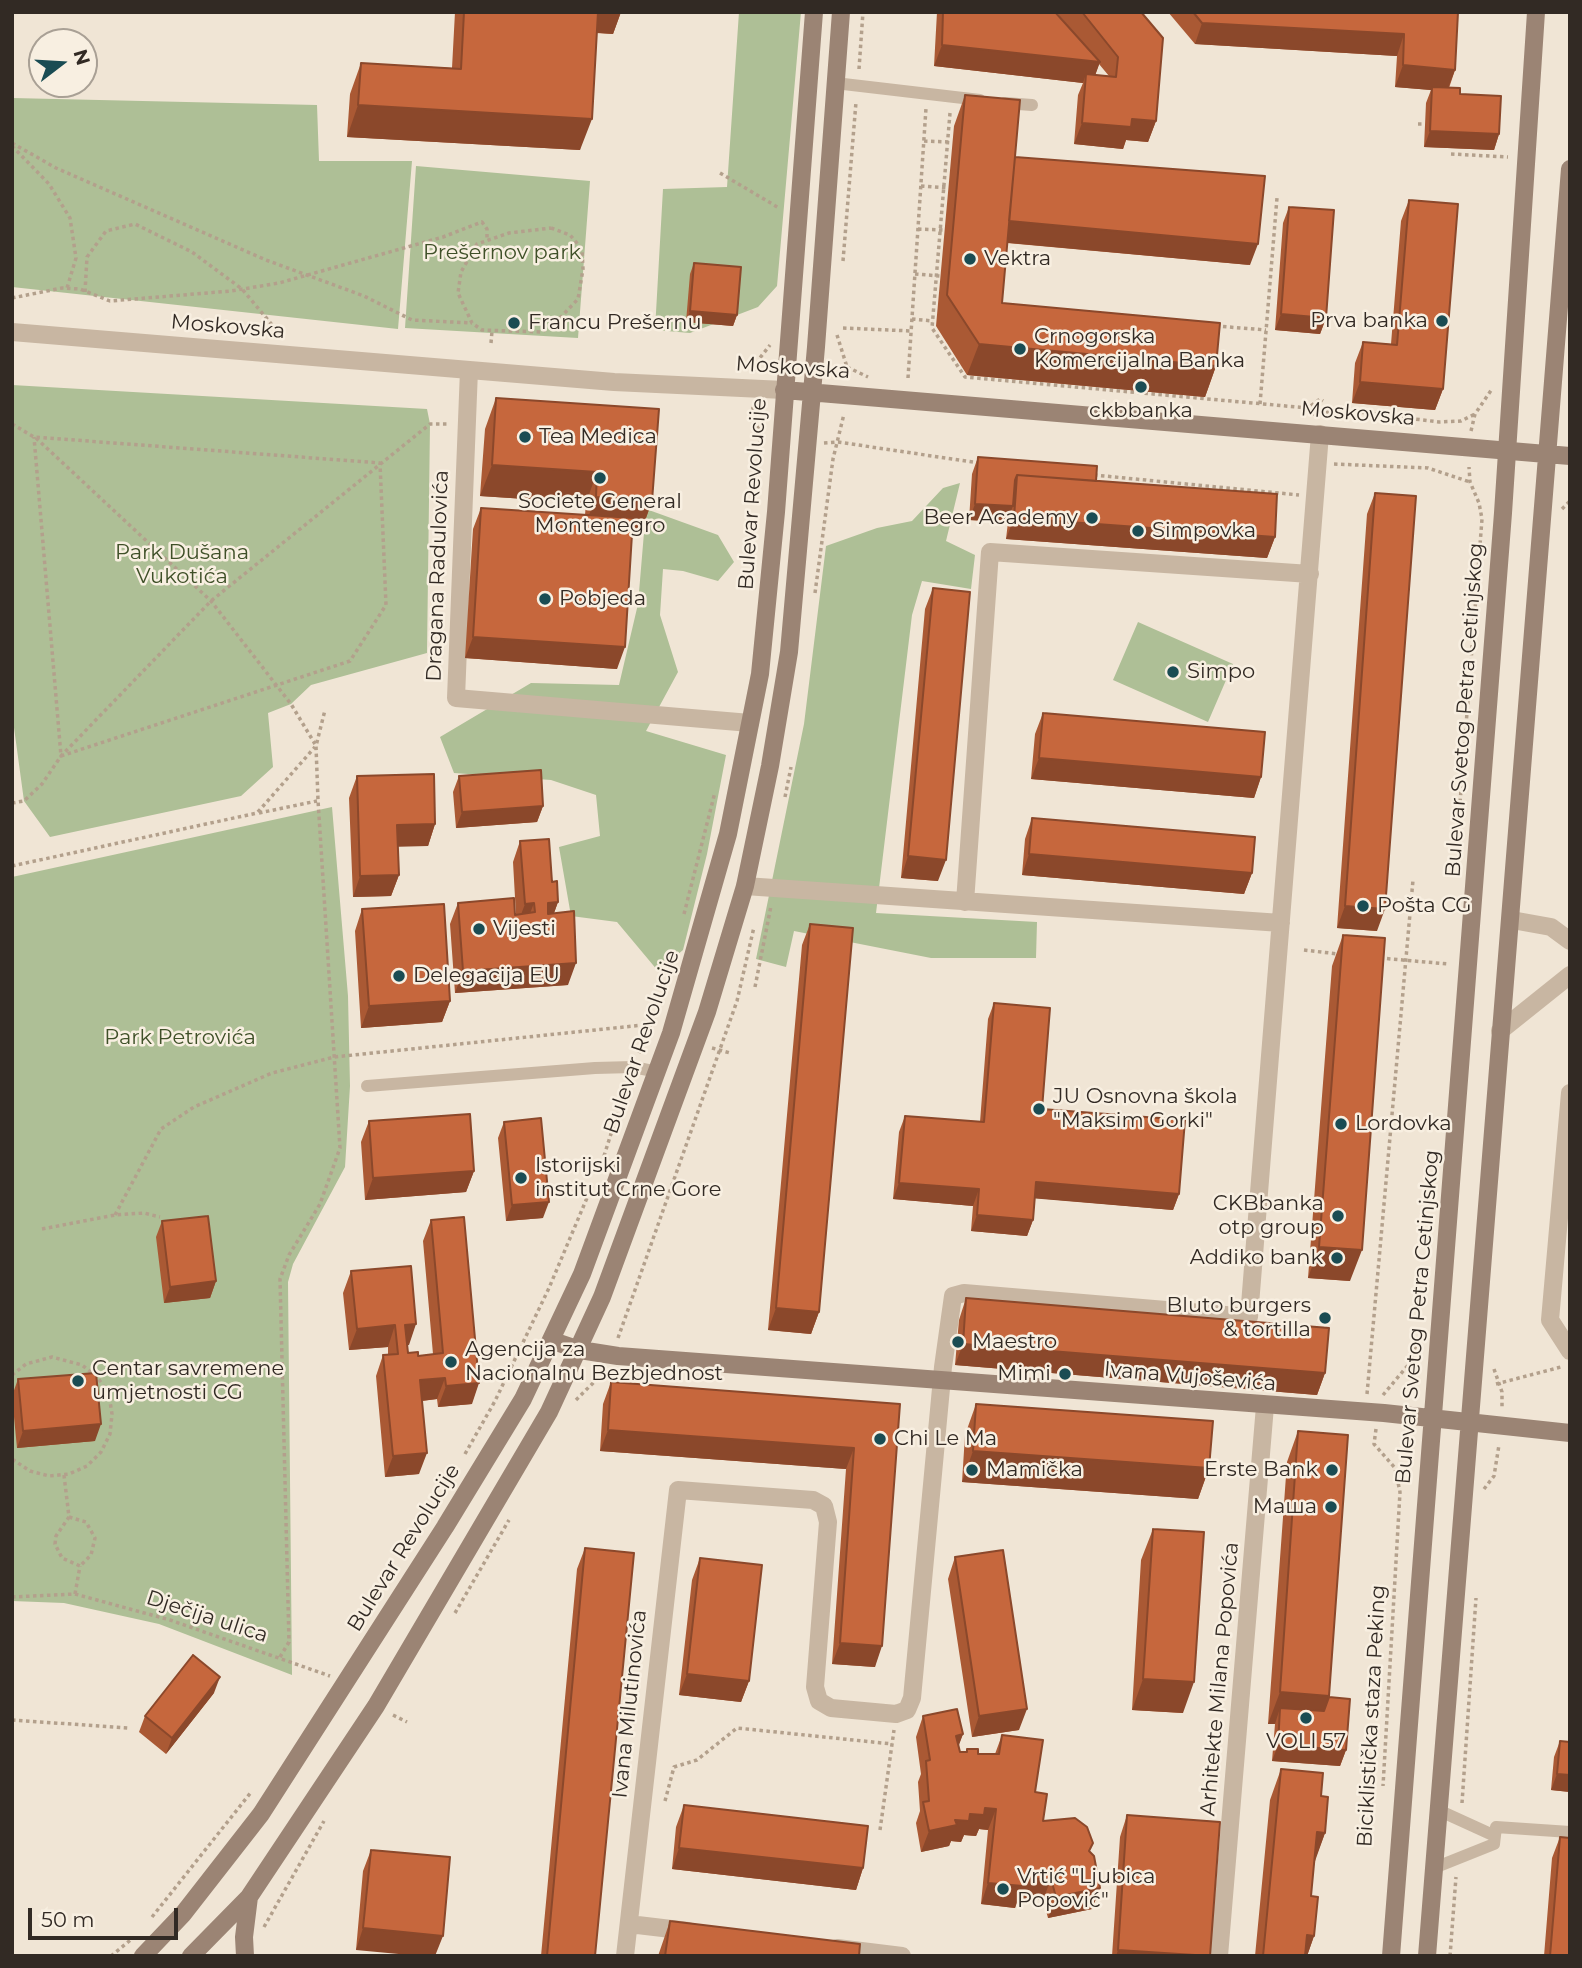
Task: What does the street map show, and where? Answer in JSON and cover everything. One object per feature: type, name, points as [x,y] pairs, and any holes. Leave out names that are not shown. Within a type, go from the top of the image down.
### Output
[{"type":"main road","name":"Bulevar Revolucije","points":[[143,1956],[183,1914],[261,1814],[515,1413],[553,1341],[612,1196],[658,1072],[706,918],[750,723],[766,628],[814,12]]},
{"type":"main road","points":[[191,1956],[249,1897],[376,1706],[549,1412],[580,1350],[697,1042],[745,886],[770,766],[789,652],[813,392],[841,12]]},
{"type":"main road","name":"Bulevar Svetog Petra Cetinjskog","points":[[1391,1956],[1507,450],[1536,12]]},
{"type":"main road","points":[[1427,1956],[1570,169]]},
{"type":"main road","name":"Moskovska","points":[[784,390],[1570,456]]},
{"type":"main road","name":"Ivana Vujoševića","points":[[553,1341],[580,1350],[618,1356],[1434,1418],[1570,1433]]},
{"type":"main road","points":[[245,1956],[244,1937],[249,1897]]},
{"type":"street","name":"Moskovska","points":[[12,332],[614,382],[784,390]]},
{"type":"street","name":"Dragana Radulovića","points":[[469,370],[456,698],[750,723]]},
{"type":"street","points":[[902,1712],[912,1698],[951,1301],[958,1294],[1249,1317],[1320,434]]},
{"type":"street","points":[[965,902],[990,552],[1310,574]]},
{"type":"street","points":[[745,886],[1281,923]]},
{"type":"street","points":[[1512,920],[1551,927],[1570,941]]},
{"type":"street","points":[[1500,1031],[1570,975]]},
{"type":"street","points":[[1570,1093],[1550,1320],[1570,1351]]},
{"type":"street","name":"Arhitekte Milana Popovića","points":[[1219,1956],[1265,1406]]},
{"type":"street","name":"Ivana Milutinovića","points":[[625,1956],[678,1490],[813,1500],[824,1506],[828,1522],[815,1687],[819,1701],[831,1708],[902,1712]]},
{"type":"street","points":[[629,1924],[711,1933]]},
{"type":"street","points":[[820,1946],[902,1956]]},
{"type":"lane","points":[[835,83],[1032,105]]},
{"type":"lane","points":[[367,1086],[633,1068],[658,1072]]},
{"type":"lane","points":[[1438,1810],[1495,1840]]},
{"type":"lane","points":[[1495,1840],[1496,1827],[1570,1832]]},
{"type":"lane","points":[[1434,1868],[1495,1840]]},
{"type":"path","points":[[843,268],[863,12]]},
{"type":"path","points":[[908,378],[927,94]]},
{"type":"path","points":[[952,97],[932,328],[965,377],[1308,408],[1320,399],[1324,401]]},
{"type":"path","points":[[1418,124],[1425,124]]},
{"type":"path","points":[[924,141],[950,142]]},
{"type":"path","points":[[12,145],[56,168],[304,275],[364,296],[412,320],[472,323]]},
{"type":"path","points":[[12,145],[49,184],[70,218],[76,258],[67,288]]},
{"type":"path","points":[[1451,154],[1513,157]]},
{"type":"path","points":[[720,173],[779,208]]},
{"type":"path","points":[[921,186],[946,188]]},
{"type":"path","points":[[1260,404],[1277,198]]},
{"type":"path","points":[[12,298],[67,288],[110,301],[242,289],[443,237],[482,222],[487,229],[487,239]]},
{"type":"path","points":[[85,292],[87,257],[106,231],[135,224],[192,252],[242,289],[273,326]]},
{"type":"path","points":[[551,228],[570,235],[583,249],[578,299],[542,332],[482,330],[472,323],[458,293],[461,272],[477,244],[487,239],[551,228]]},
{"type":"path","points":[[918,229],[942,230]]},
{"type":"path","points":[[915,274],[938,276]]},
{"type":"path","points":[[912,319],[933,321]]},
{"type":"path","points":[[838,324],[837,338],[848,367]]},
{"type":"path","points":[[1212,325],[1266,330]]},
{"type":"path","points":[[843,328],[911,331]]},
{"type":"path","points":[[491,343],[492,331]]},
{"type":"path","points":[[949,354],[959,346]]},
{"type":"path","points":[[1343,410],[1439,422],[1461,421],[1475,414]]},
{"type":"path","points":[[12,424],[34,437],[211,601],[278,687],[316,746]]},
{"type":"path","points":[[12,803],[24,801],[42,784],[61,756],[211,601],[430,424],[467,424]]},
{"type":"path","points":[[760,433],[760,462]]},
{"type":"path","points":[[34,437],[380,463]]},
{"type":"path","points":[[34,437],[61,756]]},
{"type":"path","points":[[838,442],[985,464]]},
{"type":"path","points":[[61,756],[278,687],[350,661],[386,604],[380,463]]},
{"type":"path","points":[[1330,464],[1428,468],[1470,482]]},
{"type":"path","points":[[1082,473],[1316,497]]},
{"type":"path","points":[[280,1657],[289,1642],[280,1279],[289,1255],[320,1203],[340,1148],[316,746],[325,710]]},
{"type":"path","points":[[257,813],[316,746]]},
{"type":"path","points":[[680,926],[717,786]]},
{"type":"path","points":[[12,866],[318,800]]},
{"type":"path","points":[[1366,1401],[1413,880]]},
{"type":"path","points":[[755,987],[774,890]]},
{"type":"path","points":[[1304,950],[1342,954]]},
{"type":"path","points":[[1368,957],[1448,964]]},
{"type":"path","points":[[602,1162],[633,1068],[659,1006]]},
{"type":"path","points":[[461,1461],[495,1401],[593,1185]]},
{"type":"path","points":[[42,1229],[115,1214],[144,1213],[160,1217]]},
{"type":"path","points":[[12,1375],[26,1364],[52,1357],[82,1365],[98,1378],[108,1395],[113,1414],[110,1434],[101,1452],[87,1466],[64,1475],[49,1476],[30,1471],[12,1459]]},
{"type":"path","points":[[1496,1384],[1570,1364]]},
{"type":"path","points":[[64,1475],[69,1517],[56,1536],[55,1544],[62,1558],[80,1566]]},
{"type":"path","name":"Biciklistička staza Peking","points":[[1383,1792],[1400,1492],[1398,1478]]},
{"type":"path","points":[[1484,1500],[1485,1486]]},
{"type":"path","points":[[69,1517],[86,1522],[95,1538],[92,1555],[80,1566],[75,1594]]},
{"type":"path","name":"Dječija ulica","points":[[12,1597],[75,1594],[170,1620],[328,1675]]},
{"type":"path","points":[[1460,1820],[1476,1597]]},
{"type":"path","points":[[880,1830],[892,1744],[902,1712]]},
{"type":"path","points":[[12,1720],[128,1728]]},
{"type":"path","points":[[665,1801],[674,1768],[697,1760],[737,1728],[892,1744]]},
{"type":"path","points":[[145,1925],[258,1783]]},
{"type":"path","points":[[1450,1956],[1458,1858]]},
{"type":"path","points":[[111,1956],[137,1936]]},
{"type":"green space","points":[[739,12],[801,12],[777,286],[758,307],[690,333],[655,330],[663,189],[727,187]]},
{"type":"green space","points":[[12,98],[317,105],[319,161],[412,161],[398,329],[12,287]]},
{"type":"green space","name":"Prešernov park","points":[[416,166],[590,181],[578,338],[405,328]]},
{"type":"green space","name":"Park Dušana Vukotića","points":[[12,385],[427,409],[430,424],[427,653],[311,685],[291,704],[268,713],[273,767],[241,796],[50,837],[24,801],[12,713]]},
{"type":"green space","points":[[960,483],[946,541],[975,555],[971,589],[922,581],[912,615],[876,913],[1037,922],[1036,958],[931,958],[794,931],[786,967],[756,959],[804,724],[826,546],[877,528],[912,521],[943,488]]},
{"type":"green space","points":[[646,509],[718,535],[734,562],[718,581],[683,571],[663,569],[660,615],[678,672],[646,731],[726,755],[707,854],[683,950],[658,971],[617,922],[571,916],[559,847],[600,836],[596,795],[551,780],[454,773],[440,737],[531,683],[619,685],[638,604]]},
{"type":"green space","name":"Simpo","points":[[1138,622],[1233,664],[1208,722],[1113,680]]},
{"type":"green space","name":"Park Petrovića","points":[[332,807],[348,996],[350,1086],[345,1167],[293,1264],[288,1282],[292,1675],[159,1624],[64,1603],[12,1601],[12,877]]},
{"type":"building","points":[[464,12],[598,12],[592,119],[358,105],[361,63],[461,69]]},
{"type":"building","points":[[943,12],[1055,12],[1100,62],[942,45]]},
{"type":"building","points":[[1082,12],[1141,12],[1163,38],[1156,121],[1132,119],[1131,127],[1082,123],[1086,74],[1116,77],[1118,57]]},
{"type":"building","points":[[1193,12],[1458,12],[1455,70],[1403,65],[1404,34],[1202,23]]},
{"type":"building","points":[[1432,87],[1460,88],[1460,94],[1501,96],[1499,134],[1430,131]]},
{"type":"building","points":[[965,95],[1020,100],[1002,303],[1220,323],[1216,366],[979,344],[947,295]]},
{"type":"building","points":[[1015,157],[1265,176],[1258,244],[1009,221]]},
{"type":"building","points":[[1409,200],[1458,204],[1443,389],[1360,382],[1363,342],[1397,345]]},
{"type":"building","points":[[1289,207],[1334,210],[1326,318],[1281,314]]},
{"type":"building","points":[[694,263],[741,267],[737,315],[690,311]]},
{"type":"building","points":[[496,398],[659,409],[652,501],[596,497],[597,472],[492,465]]},
{"type":"building","points":[[978,457],[1097,466],[1096,481],[1017,475],[1013,506],[975,504]]},
{"type":"building","points":[[1017,475],[1277,494],[1275,537],[1014,518]]},
{"type":"building","points":[[1375,493],[1416,496],[1385,909],[1345,906]]},
{"type":"building","name":"Pobjeda","points":[[481,508],[633,518],[625,647],[473,637]]},
{"type":"building","points":[[933,588],[970,592],[946,860],[908,856]]},
{"type":"building","points":[[1043,713],[1265,732],[1261,777],[1039,758]]},
{"type":"building","points":[[541,770],[543,806],[462,812],[459,776]]},
{"type":"building","points":[[434,774],[435,824],[397,825],[399,875],[360,876],[357,776]]},
{"type":"building","points":[[1032,818],[1255,837],[1252,873],[1029,854]]},
{"type":"building","name":"Vijesti","points":[[549,839],[552,882],[557,881],[558,902],[548,903],[548,914],[574,911],[576,963],[463,971],[458,903],[514,898],[515,915],[535,912],[534,903],[525,904],[520,841]]},
{"type":"building","name":"Delegacija EU","points":[[444,904],[450,1001],[369,1006],[362,909]]},
{"type":"building","points":[[810,924],[853,928],[819,1312],[776,1308]]},
{"type":"building","name":"Lordovka","points":[[1343,935],[1385,938],[1362,1250],[1319,1247]]},
{"type":"building","points":[[994,1003],[1050,1008],[1042,1109],[1185,1120],[1179,1194],[1036,1182],[1033,1220],[977,1215],[979,1189],[899,1183],[905,1116],[984,1122]]},
{"type":"building","points":[[470,1114],[474,1171],[373,1178],[369,1121]]},
{"type":"building","name":"Istorijski institut Crne Gore","points":[[541,1118],[549,1202],[512,1205],[504,1122]]},
{"type":"building","points":[[208,1216],[216,1281],[170,1287],[162,1221]]},
{"type":"building","name":"Agencija za Nacionalnu Bezbjednost","points":[[464,1217],[479,1383],[446,1386],[445,1378],[420,1380],[427,1453],[393,1456],[383,1355],[398,1354],[395,1325],[357,1329],[351,1271],[411,1266],[416,1324],[405,1325],[408,1353],[418,1352],[418,1356],[443,1353],[431,1220]]},
{"type":"building","points":[[966,1298],[1329,1328],[1325,1373],[963,1344]]},
{"type":"building","points":[[96,1373],[101,1424],[23,1431],[18,1379]]},
{"type":"building","points":[[611,1382],[900,1404],[882,1646],[840,1643],[854,1448],[608,1430]]},
{"type":"building","points":[[976,1404],[1213,1421],[1209,1468],[973,1451]]},
{"type":"building","points":[[1298,1431],[1348,1435],[1329,1696],[1280,1692]]},
{"type":"building","points":[[1153,1529],[1204,1532],[1194,1682],[1143,1679]]},
{"type":"building","points":[[585,1548],[634,1553],[595,1956],[547,1956]]},
{"type":"building","points":[[1003,1550],[1027,1709],[979,1716],[955,1557]]},
{"type":"building","points":[[700,1558],[762,1565],[749,1681],[687,1674]]},
{"type":"building","points":[[193,1655],[220,1677],[172,1738],[145,1716]]},
{"type":"building","points":[[1329,1697],[1350,1699],[1346,1750],[1278,1745],[1280,1708],[1324,1711]]},
{"type":"building","points":[[957,1709],[963,1734],[956,1736],[960,1752],[978,1749],[978,1754],[999,1754],[1002,1735],[1043,1740],[1035,1792],[1047,1794],[1043,1821],[1075,1818],[1087,1827],[1093,1843],[1089,1851],[1094,1856],[1100,1888],[1056,1897],[1051,1879],[1024,1878],[1023,1886],[988,1883],[996,1809],[985,1808],[984,1815],[970,1814],[969,1821],[955,1820],[957,1825],[929,1831],[923,1802],[929,1801],[926,1761],[930,1760],[923,1716]]},
{"type":"building","points":[[1560,1741],[1570,1742],[1570,1775],[1557,1774]]},
{"type":"building","points":[[1281,1769],[1323,1773],[1321,1796],[1328,1797],[1325,1833],[1317,1832],[1311,1896],[1318,1897],[1314,1936],[1307,1935],[1305,1956],[1263,1956]]},
{"type":"building","points":[[684,1805],[868,1826],[863,1868],[679,1848]]},
{"type":"building","points":[[1127,1815],[1220,1822],[1210,1956],[1118,1950]]},
{"type":"building","points":[[1560,1837],[1570,1838],[1570,1956],[1550,1956]]},
{"type":"building","points":[[371,1850],[450,1857],[443,1936],[363,1928]]},
{"type":"building","points":[[670,1921],[860,1944],[859,1956],[665,1956]]},
{"type":"place","name":"Vektra","points":[[970,259]]},
{"type":"place","name":"Prva banka","points":[[1442,321]]},
{"type":"place","name":"Francu Prešernu","points":[[514,323]]},
{"type":"place","name":"Crnogorska Komercijalna Banka","points":[[1020,349]]},
{"type":"place","name":"ckbbanka","points":[[1141,387]]},
{"type":"place","name":"Tea Medica","points":[[525,437]]},
{"type":"place","name":"Societe General Montenegro","points":[[600,478]]},
{"type":"place","name":"Beer Academy","points":[[1092,518]]},
{"type":"place","name":"Simpovka","points":[[1138,531]]},
{"type":"place","name":"Pobjeda","points":[[545,599]]},
{"type":"place","name":"Simpo","points":[[1173,672]]},
{"type":"place","name":"Pošta CG","points":[[1363,906]]},
{"type":"place","name":"Vijesti","points":[[479,929]]},
{"type":"place","name":"Delegacija EU","points":[[399,976]]},
{"type":"place","name":"JU Osnovna škola \"Maksim Gorki\"","points":[[1039,1109]]},
{"type":"place","name":"Lordovka","points":[[1341,1124]]},
{"type":"place","name":"Istorijski institut Crne Gore","points":[[521,1178]]},
{"type":"place","name":"CKBbanka otp group","points":[[1338,1216]]},
{"type":"place","name":"Addiko bank","points":[[1337,1258]]},
{"type":"place","name":"Bluto burgers & tortilla","points":[[1325,1318]]},
{"type":"place","name":"Maestro","points":[[958,1342]]},
{"type":"place","name":"Agencija za Nacionalnu Bezbjednost","points":[[451,1362]]},
{"type":"place","name":"Mimi","points":[[1065,1374]]},
{"type":"place","name":"Centar savremene umjetnosti CG","points":[[78,1381]]},
{"type":"place","name":"Chi Le Ma","points":[[880,1439]]},
{"type":"place","name":"Mamička","points":[[972,1470]]},
{"type":"place","name":"Erste Bank","points":[[1332,1470]]},
{"type":"place","name":"Маша","points":[[1331,1507]]},
{"type":"place","name":"VOLI 57","points":[[1306,1718]]},
{"type":"place","name":"Vrtić \"Ljubica Popović\"","points":[[1003,1889]]}]
